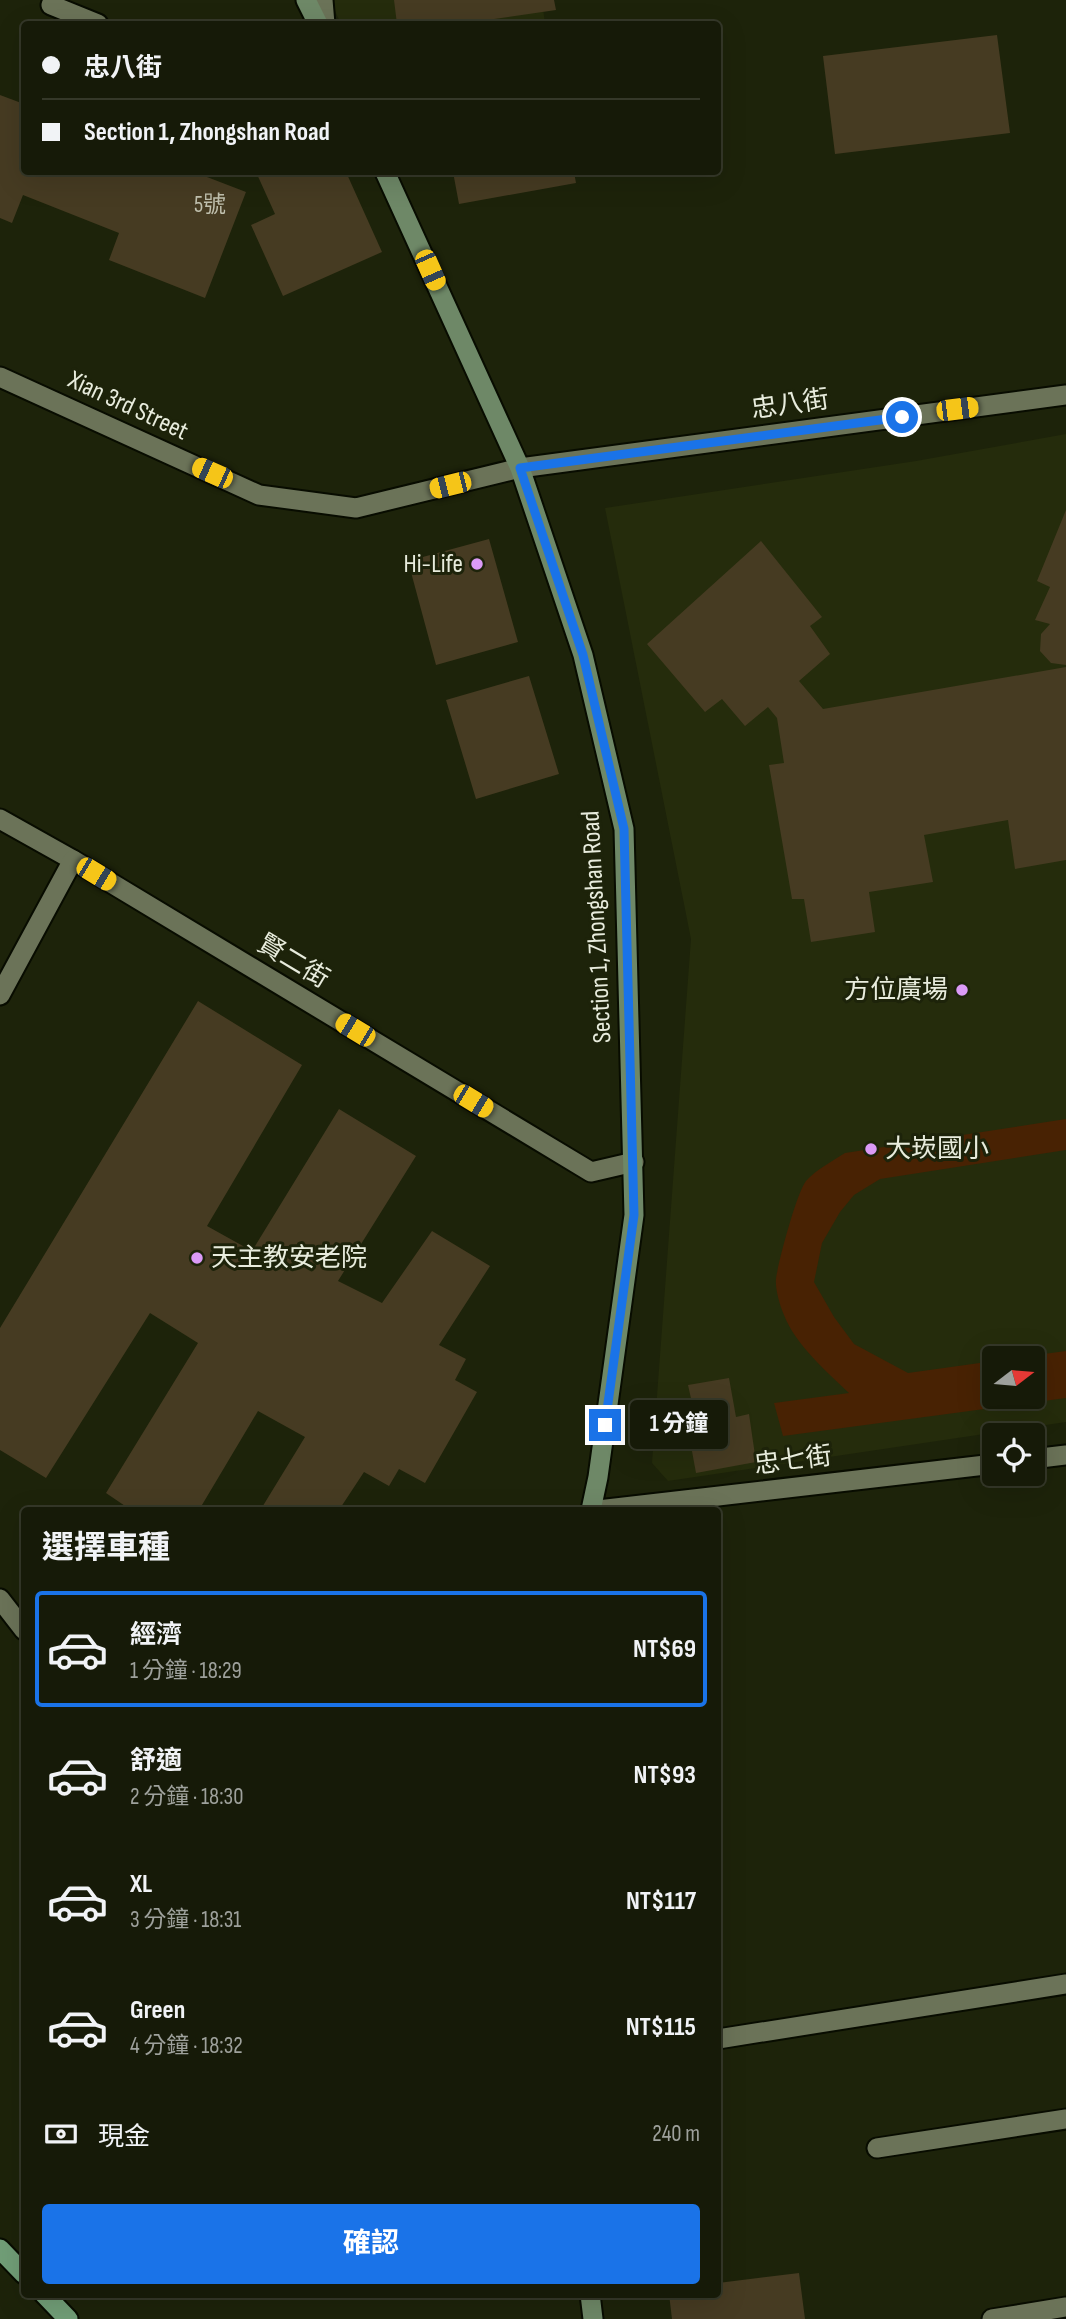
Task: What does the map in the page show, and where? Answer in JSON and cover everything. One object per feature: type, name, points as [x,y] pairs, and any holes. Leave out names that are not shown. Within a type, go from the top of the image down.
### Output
[{"type":"main road","points":[[306,0],[316,21]]},
{"type":"main road","name":"Section 1, Zhongshan Road","points":[[386,175],[520,468],[583,655],[624,829],[634,1215],[592,1507]]},
{"type":"main road","points":[[0,2249],[21,2271]]},
{"type":"main road","points":[[48,2298],[68,2319]]},
{"type":"main road","points":[[590,2298],[593,2319]]},
{"type":"street","points":[[323,0],[325,21]]},
{"type":"street","points":[[51,5],[91,21]]},
{"type":"street","name":"Xian 3rd Street","points":[[0,377],[259,495],[356,508],[520,468]]},
{"type":"street","name":"忠八街","points":[[520,468],[1066,395]]},
{"type":"street","name":"賢二街","points":[[0,819],[73,860],[591,1172],[634,1162]]},
{"type":"street","points":[[0,995],[73,860]]},
{"type":"street","points":[[1045,1457],[1066,1455]]},
{"type":"street","name":"忠七街","points":[[624,1507],[982,1465]]},
{"type":"street","points":[[0,1599],[21,1626]]},
{"type":"street","points":[[721,2039],[1066,1984]]},
{"type":"street","points":[[877,2148],[1066,2119]]},
{"type":"street","points":[[992,2319],[1066,2307]]},
{"type":"shaded area","points":[[330,0],[542,0],[545,21],[340,21]]},
{"type":"shaded area","name":"大崁國小","points":[[1066,434],[1066,1422],[1045,1425],[1045,1423],[982,1423],[982,1434],[668,1481],[652,1463],[691,939],[605,508],[916,461]]},
{"type":"shaded area","points":[[1066,1119],[1066,1150],[880,1179],[854,1195],[840,1212],[822,1243],[814,1282],[834,1317],[854,1344],[908,1373],[982,1363],[984,1409],[783,1436],[774,1403],[849,1393],[812,1357],[789,1326],[779,1302],[776,1279],[784,1243],[802,1188],[819,1169],[845,1153]]},
{"type":"shaded area","points":[[1066,1351],[1066,1398],[1045,1401],[1045,1354]]},
{"type":"building","points":[[394,0],[554,0],[556,10],[480,21],[397,21]]},
{"type":"building","points":[[997,35],[1010,133],[835,154],[823,56]]},
{"type":"building","points":[[0,95],[21,103],[21,175],[202,175],[246,192],[205,298],[109,260],[119,233],[23,195],[12,223],[0,218]]},
{"type":"building","points":[[257,175],[347,175],[382,252],[283,296],[251,225],[275,214]]},
{"type":"building","points":[[454,175],[575,175],[576,183],[459,204]]},
{"type":"building","points":[[1066,510],[1066,665],[1051,663],[1040,651],[1041,634],[1050,624],[1035,620],[1050,587],[1037,581]]},
{"type":"building","points":[[489,539],[518,642],[436,665],[408,561]]},
{"type":"building","points":[[761,541],[822,617],[810,626],[830,654],[799,681],[823,709],[1066,667],[1066,860],[1015,869],[1008,820],[924,835],[933,882],[869,892],[875,932],[811,942],[804,899],[792,899],[769,765],[784,763],[777,718],[768,707],[745,726],[722,699],[705,712],[647,644]]},
{"type":"building","points":[[529,676],[559,774],[476,799],[446,700]]},
{"type":"building","name":"天主教安老院","points":[[198,1001],[302,1065],[207,1226],[252,1251],[339,1109],[416,1156],[338,1281],[382,1303],[432,1231],[490,1266],[439,1345],[466,1359],[455,1380],[477,1392],[425,1483],[399,1469],[389,1486],[364,1472],[341,1507],[262,1507],[305,1437],[258,1411],[201,1507],[127,1507],[106,1493],[198,1343],[150,1313],[46,1478],[0,1450],[0,1328]]},
{"type":"building","points":[[729,1378],[736,1417],[749,1414],[756,1462],[696,1473],[687,1424],[696,1421],[688,1385]]},
{"type":"building","points":[[799,2273],[805,2319],[672,2319],[669,2298],[721,2298],[721,2283]]},
{"type":"place","name":"Hi-Life","points":[[477,564]]},
{"type":"place","name":"方位廣場","points":[[962,990]]},
{"type":"place","name":"大崁國小","points":[[871,1149]]},
{"type":"place","name":"天主教安老院","points":[[197,1258]]},
{"type":"route","points":[[605,1425],[634,1215],[624,829],[583,655],[520,468],[902,417]]}]
